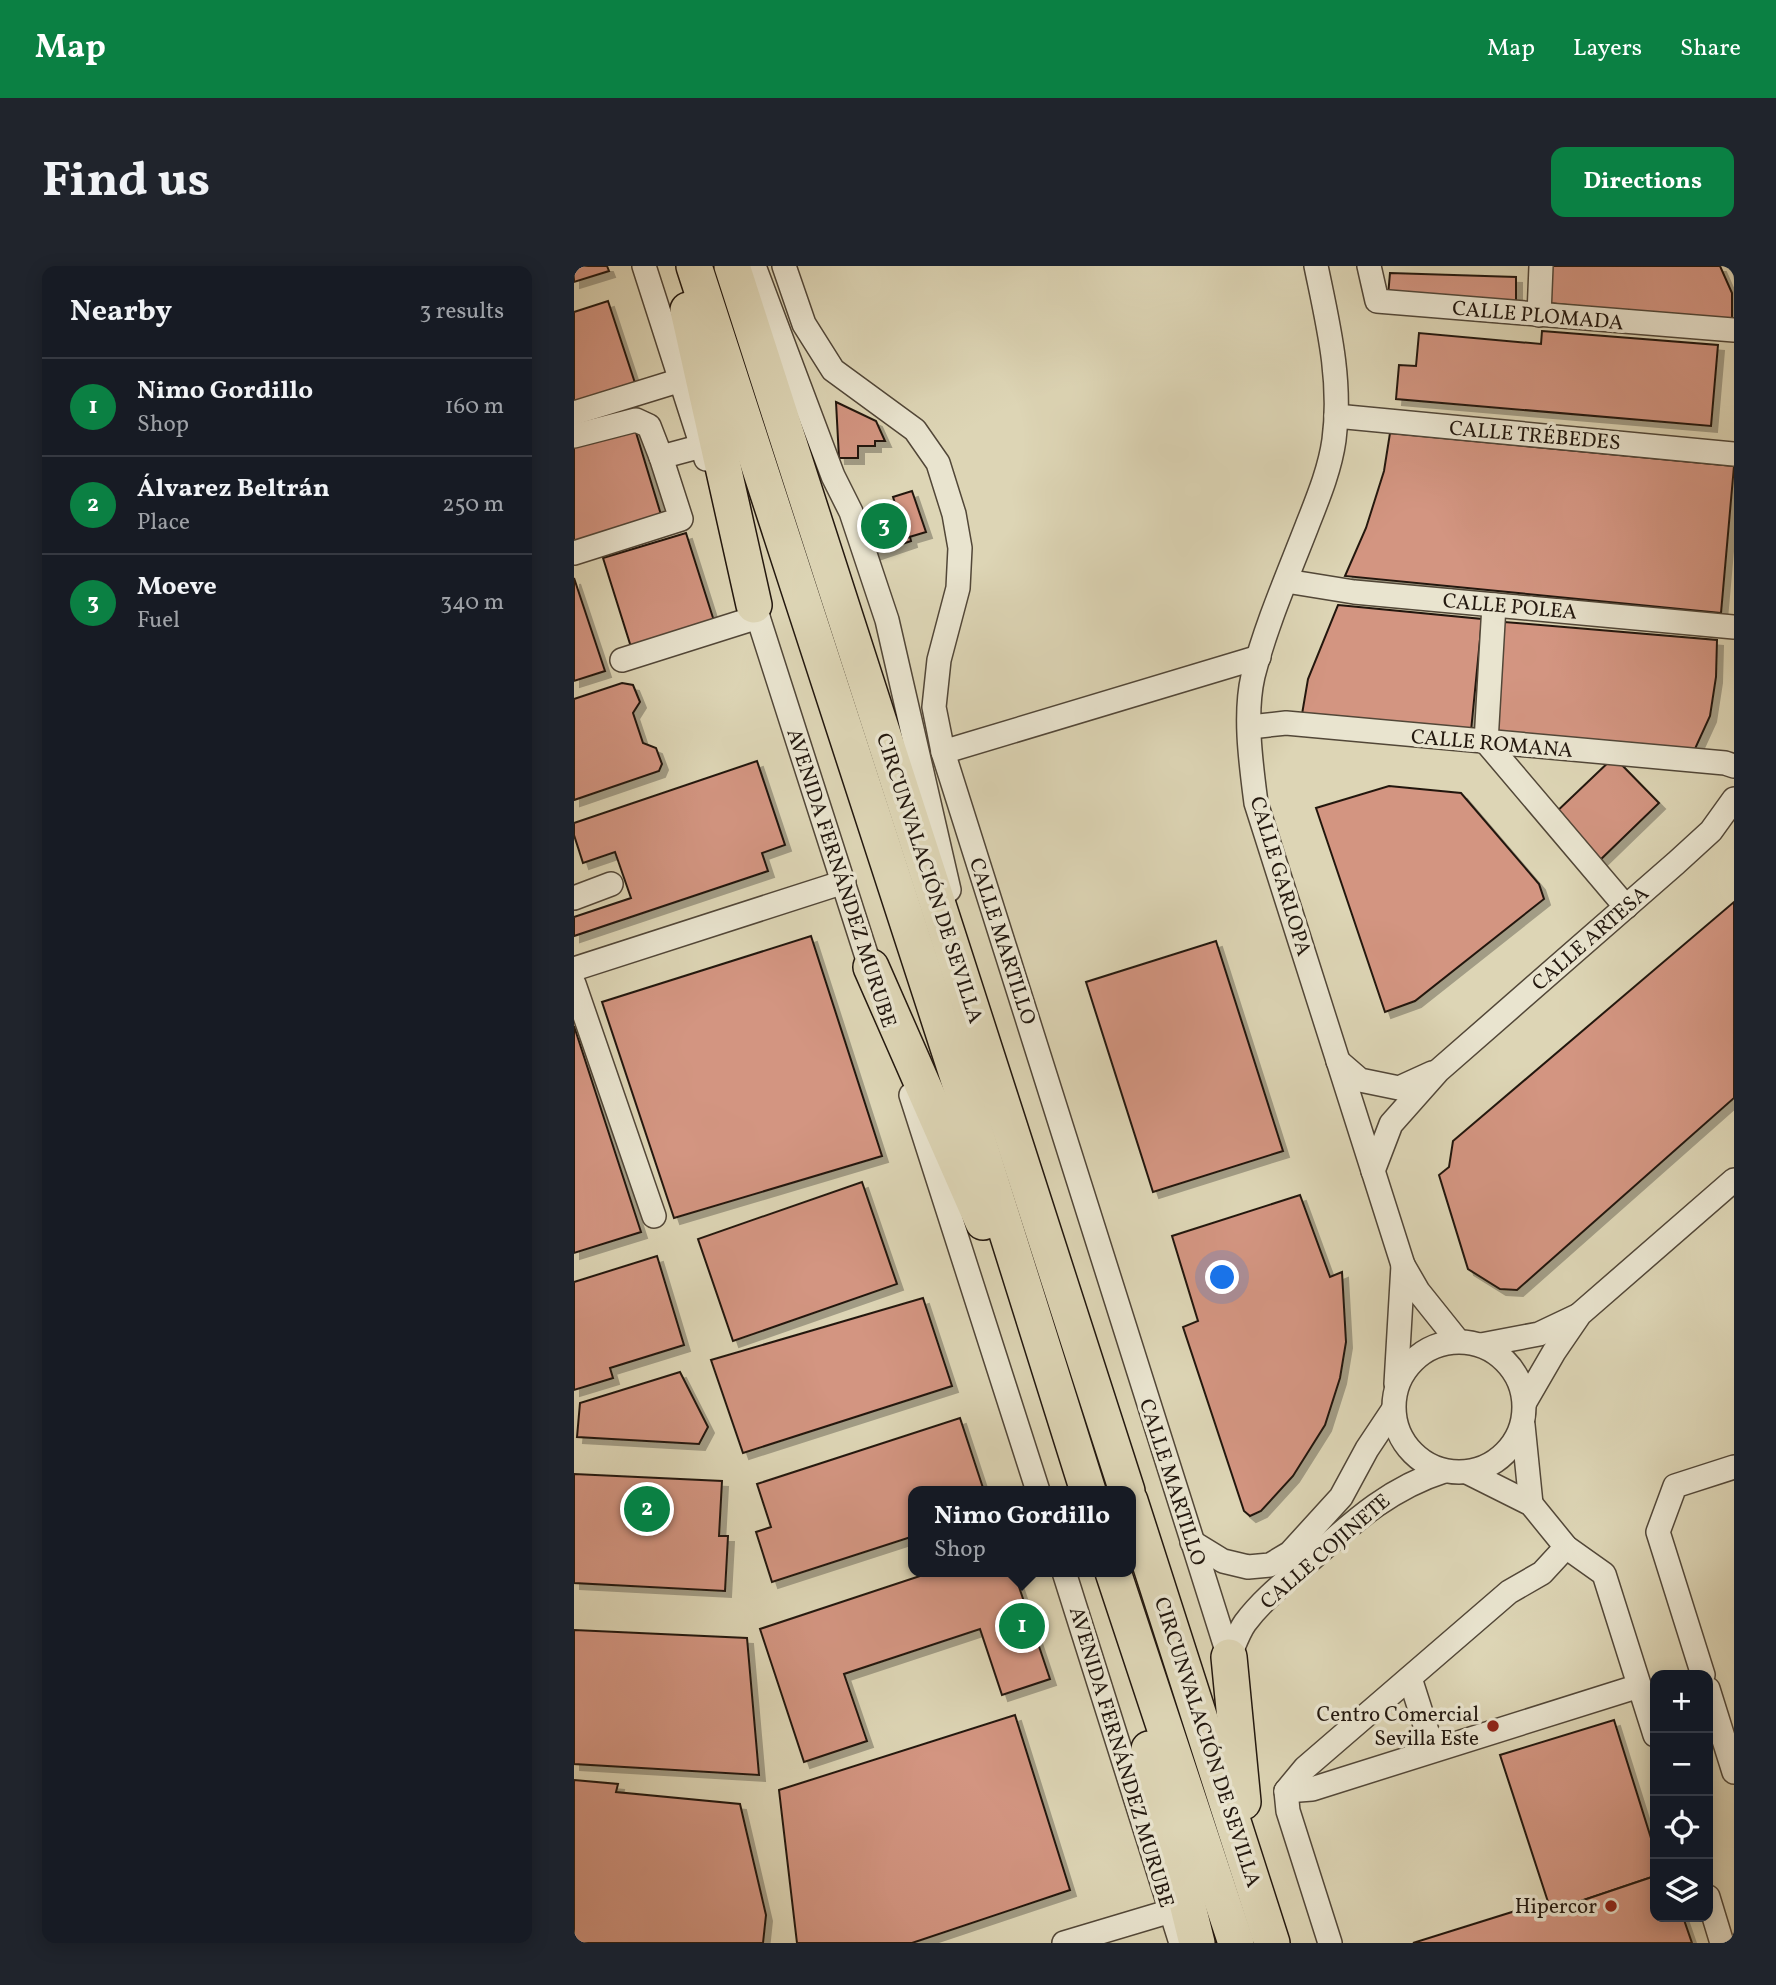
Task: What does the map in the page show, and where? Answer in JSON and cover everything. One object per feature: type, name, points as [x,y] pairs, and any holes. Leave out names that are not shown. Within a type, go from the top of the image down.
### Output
[{"type":"highway","points":[[678,266],[756,611]]},
{"type":"highway","name":"CIRCUNVALACIÓN DE SEVILLA","points":[[694,266],[958,1079],[1086,1486]]},
{"type":"highway","name":"CIRCUNVALACIÓN DE SEVILLA","points":[[732,266],[1125,1486]]},
{"type":"highway","points":[[871,967],[985,1226],[1030,1308]]},
{"type":"highway","name":"CIRCUNVALACIÓN DE SEVILLA","points":[[1136,1520],[1272,1943]]},
{"type":"highway","name":"CIRCUNVALACIÓN DE SEVILLA","points":[[1115,1577],[1236,1943]]},
{"type":"highway","points":[[1124,1604],[1146,1737],[1197,1943]]},
{"type":"highway","points":[[1229,1657],[1253,1882]]},
{"type":"street","name":"AVENIDA FERNÁNDEZ MURUBE","points":[[644,266],[1036,1486]]},
{"type":"street","points":[[754,266],[834,476],[851,512],[887,620],[973,1010]]},
{"type":"street","name":"CALLE MARTILLO","points":[[784,266],[804,324],[833,370],[915,430],[938,463],[954,514],[960,548],[958,588],[939,660],[934,707],[943,752],[1229,1657]]},
{"type":"street","name":"CALLE GARLOPA","points":[[1303,266],[1327,319]]},
{"type":"street","name":"CALLE GARLOPA","points":[[1317,266],[1335,356],[1338,399],[1334,442],[1321,491],[1286,581],[1253,679],[1249,743],[1256,803],[1403,1265],[1418,1291],[1469,1343]]},
{"type":"street","name":"CALLE PLOMADA","points":[[1369,266],[1377,301],[1734,330]]},
{"type":"street","points":[[1528,266],[1533,315]]},
{"type":"street","points":[[1533,315],[1541,266]]},
{"type":"street","points":[[574,413],[681,380]]},
{"type":"street","name":"CALLE TRÉBEDES","points":[[1336,416],[1734,454]]},
{"type":"street","points":[[574,436],[636,420],[649,426],[681,519],[574,553]]},
{"type":"street","points":[[661,457],[702,446]]},
{"type":"street","name":"CALLE POLEA","points":[[1286,581],[1354,592],[1734,627]]},
{"type":"street","points":[[1494,605],[1486,742],[1626,907]]},
{"type":"street","points":[[622,660],[756,611]]},
{"type":"street","points":[[943,752],[1259,657]]},
{"type":"street","name":"CALLE ROMANA","points":[[1250,727],[1286,723],[1725,763],[1734,766]]},
{"type":"street","name":"CALLE ARTESA","points":[[1373,1171],[1391,1124],[1438,1071],[1711,831],[1734,799]]},
{"type":"street","points":[[574,970],[844,882]]},
{"type":"street","points":[[574,898],[611,884]]},
{"type":"street","points":[[574,984],[654,1216]]},
{"type":"street","name":"CALLE ARTESA","points":[[1338,1061],[1360,1080],[1399,1088],[1438,1071]]},
{"type":"street","points":[[1455,1472],[1490,1465],[1508,1451],[1554,1352],[1580,1314],[1734,1180]]},
{"type":"street","name":"CALLE GARLOPA","points":[[1395,1399],[1403,1265]]},
{"type":"street","points":[[1580,1314],[1539,1334],[1435,1346],[1423,1352],[1407,1367],[1395,1399],[1398,1432],[1406,1446],[1423,1462],[1455,1472],[1531,1504],[1566,1547],[1604,1574],[1654,1733]]},
{"type":"street","points":[[1469,1343],[1507,1361],[1520,1380],[1531,1504]]},
{"type":"street","name":"CALLE COJINETE","points":[[1192,1542],[1223,1561],[1248,1567],[1270,1565],[1290,1553],[1341,1497],[1395,1399]]},
{"type":"street","points":[[1701,1670],[1658,1532],[1675,1486],[1734,1467]]},
{"type":"street","name":"CALLE COJINETE","points":[[1229,1657],[1243,1625],[1266,1599],[1359,1518],[1392,1493],[1424,1477],[1455,1472]]},
{"type":"street","points":[[1330,1943],[1288,1811],[1286,1791],[1305,1768],[1509,1592],[1542,1573],[1566,1547]]},
{"type":"street","name":"AVENIDA FERNÁNDEZ MURUBE","points":[[1066,1577],[1181,1943]]},
{"type":"street","points":[[1410,1678],[1433,1750]]},
{"type":"street","points":[[1286,1791],[1312,1790],[1639,1686]]},
{"type":"street","points":[[1713,1701],[1729,1739],[1734,1772]]},
{"type":"street","points":[[1064,1943],[1171,1911]]},
{"type":"street","points":[[1713,1912],[1723,1943]]},
{"type":"building","points":[[574,266],[607,266],[609,271],[574,282]]},
{"type":"building","points":[[1548,266],[1720,266],[1732,293],[1732,322],[1548,303]]},
{"type":"building","points":[[1390,273],[1516,277],[1516,309],[1388,296]]},
{"type":"building","points":[[608,301],[635,383],[574,403],[574,312]]},
{"type":"building","points":[[1542,331],[1718,345],[1711,426],[1396,399],[1399,365],[1416,366],[1419,333],[1541,344]]},
{"type":"building","points":[[836,402],[876,421],[885,441],[875,441],[875,446],[858,446],[858,458],[839,458]]},
{"type":"building","points":[[634,426],[662,518],[574,544],[574,444]]},
{"type":"building","points":[[1390,433],[1734,466],[1721,613],[1345,576],[1366,528],[1384,471]]},
{"type":"building","points":[[912,491],[926,532],[906,538],[893,497]]},
{"type":"building","points":[[894,503],[906,538],[910,537],[911,541],[861,558],[847,518]]},
{"type":"building","points":[[686,533],[714,621],[631,647],[603,558]]},
{"type":"building","points":[[574,578],[605,671],[574,681]]},
{"type":"building","points":[[1338,605],[1482,619],[1471,731],[1301,720],[1308,679]]},
{"type":"building","points":[[1504,622],[1717,640],[1716,677],[1710,716],[1694,751],[1497,732]]},
{"type":"building","points":[[622,683],[633,685],[640,702],[633,713],[643,743],[656,748],[662,764],[659,771],[574,800],[574,699]]},
{"type":"building","points":[[1614,757],[1659,803],[1597,863],[1552,816]]},
{"type":"building","points":[[757,761],[785,845],[762,853],[768,871],[574,936],[574,917],[631,898],[615,852],[583,863],[574,835],[574,823]]},
{"type":"building","points":[[1389,786],[1461,793],[1539,884],[1544,899],[1415,1001],[1385,1012],[1316,808]]},
{"type":"building","points":[[1734,902],[1734,1098],[1517,1290],[1500,1289],[1468,1269],[1439,1175],[1449,1167],[1453,1141]]},
{"type":"building","points":[[811,936],[882,1156],[674,1218],[602,1002]]},
{"type":"building","points":[[1216,941],[1283,1151],[1153,1192],[1086,982]]},
{"type":"building","points":[[574,1026],[641,1232],[574,1253]]},
{"type":"building","points":[[862,1182],[897,1284],[733,1341],[698,1239]]},
{"type":"building","points":[[1300,1195],[1330,1277],[1342,1272],[1346,1342],[1340,1378],[1325,1425],[1293,1476],[1261,1511],[1250,1516],[1244,1511],[1183,1327],[1198,1321],[1172,1236]]},
{"type":"building","points":[[657,1256],[684,1345],[610,1368],[613,1378],[574,1390],[574,1282]]},
{"type":"building","points":[[923,1298],[952,1386],[743,1453],[711,1360]]},
{"type":"building","points":[[680,1372],[708,1427],[699,1444],[577,1437],[580,1403]]},
{"type":"building","points":[[960,1418],[982,1486],[908,1486],[908,1538],[772,1582],[756,1532],[771,1527],[757,1484]]},
{"type":"building","points":[[574,1474],[722,1481],[719,1536],[728,1536],[725,1591],[574,1583]]},
{"type":"building","points":[[917,1577],[1016,1577],[1050,1679],[1002,1695],[980,1629],[844,1674],[867,1741],[804,1762],[760,1629]]},
{"type":"building","points":[[574,1630],[747,1638],[759,1775],[574,1764]]},
{"type":"building","points":[[1015,1715],[1070,1890],[912,1943],[797,1943],[779,1790]]},
{"type":"building","points":[[1614,1720],[1650,1835],[1650,1878],[1551,1911],[1500,1755]]},
{"type":"building","points":[[574,1780],[618,1784],[616,1792],[740,1804],[766,1915],[763,1943],[574,1943]]},
{"type":"building","name":"Hipercor","points":[[1650,1878],[1650,1922],[1685,1922],[1692,1943],[1413,1943],[1547,1901],[1551,1911]]},
{"type":"place","name":"Moeve","points":[[884,526]]},
{"type":"place","name":"Álvarez Beltrán","points":[[647,1509]]},
{"type":"place","name":"Nimo Gordillo","points":[[1022,1626]]},
{"type":"place","name":"Centro Comercial Sevilla Este","points":[[1493,1726]]},
{"type":"place","name":"Hipercor","points":[[1611,1906]]}]
